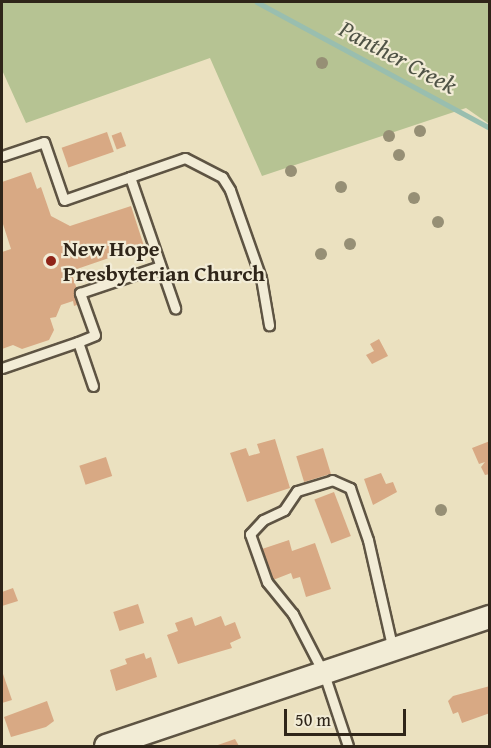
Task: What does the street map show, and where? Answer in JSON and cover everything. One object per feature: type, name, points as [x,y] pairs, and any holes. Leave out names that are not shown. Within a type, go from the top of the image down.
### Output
[{"type":"street","points":[[106,747],[155,738],[324,674],[489,617]]},
{"type":"lane","points":[[2,156],[44,142],[64,200],[185,158],[222,177],[230,190],[261,278],[269,325]]},
{"type":"lane","points":[[130,177],[175,308]]},
{"type":"lane","points":[[2,368],[95,335],[81,293],[160,266]]},
{"type":"lane","points":[[78,342],[93,386]]},
{"type":"lane","points":[[348,747],[324,674],[293,614],[267,582],[250,534],[263,520],[284,510],[297,491],[332,480],[350,488],[368,540],[393,650]]},
{"type":"green space","points":[[2,2],[489,2],[489,124],[466,108],[262,176],[210,58],[26,123],[2,70]]},
{"type":"building","points":[[107,132],[114,152],[68,167],[62,148]]},
{"type":"building","points":[[121,132],[126,146],[117,150],[112,135]]},
{"type":"building","name":"New Hope Presbyterian Church","points":[[31,172],[37,189],[41,187],[51,216],[70,226],[131,206],[144,246],[74,270],[72,275],[82,303],[74,306],[73,301],[61,305],[56,317],[50,318],[54,330],[49,340],[22,349],[13,345],[2,349],[2,252],[11,249],[2,221],[2,182]]},
{"type":"building","points":[[379,339],[388,356],[372,364],[366,355],[374,351],[370,344]]},
{"type":"building","points":[[275,439],[290,488],[247,502],[230,453],[246,448],[249,456],[260,453],[257,444]]},
{"type":"building","points":[[490,441],[490,474],[485,475],[481,467],[485,462],[479,464],[472,448]]},
{"type":"building","points":[[323,448],[331,474],[304,482],[296,456]]},
{"type":"building","points":[[106,457],[112,476],[86,485],[79,466]]},
{"type":"building","points":[[381,473],[386,484],[393,482],[397,492],[373,505],[364,479]]},
{"type":"building","points":[[334,492],[351,536],[331,543],[314,500]]},
{"type":"building","points":[[289,540],[292,551],[315,543],[331,589],[306,597],[300,577],[293,579],[291,573],[273,580],[262,549]]},
{"type":"building","points":[[13,588],[18,601],[2,606],[2,592]]},
{"type":"building","points":[[138,604],[144,623],[119,631],[113,612]]},
{"type":"building","points":[[221,616],[225,626],[235,622],[241,638],[230,643],[232,648],[178,664],[167,635],[178,631],[175,623],[192,617],[195,626]]},
{"type":"building","points":[[144,653],[146,659],[151,657],[157,677],[116,691],[110,670],[127,664],[125,659]]},
{"type":"building","points":[[2,671],[12,700],[2,703]]},
{"type":"building","points":[[490,686],[490,713],[462,723],[458,712],[453,714],[448,701],[453,696]]},
{"type":"building","points":[[47,701],[54,721],[46,727],[11,737],[4,717]]},
{"type":"building","points":[[235,739],[239,746],[215,746]]},
{"type":"waterway","name":"Panther Creek","points":[[257,2],[490,128]]},
{"type":"place","name":"New Hope Presbyterian Church","points":[[51,261]]}]
